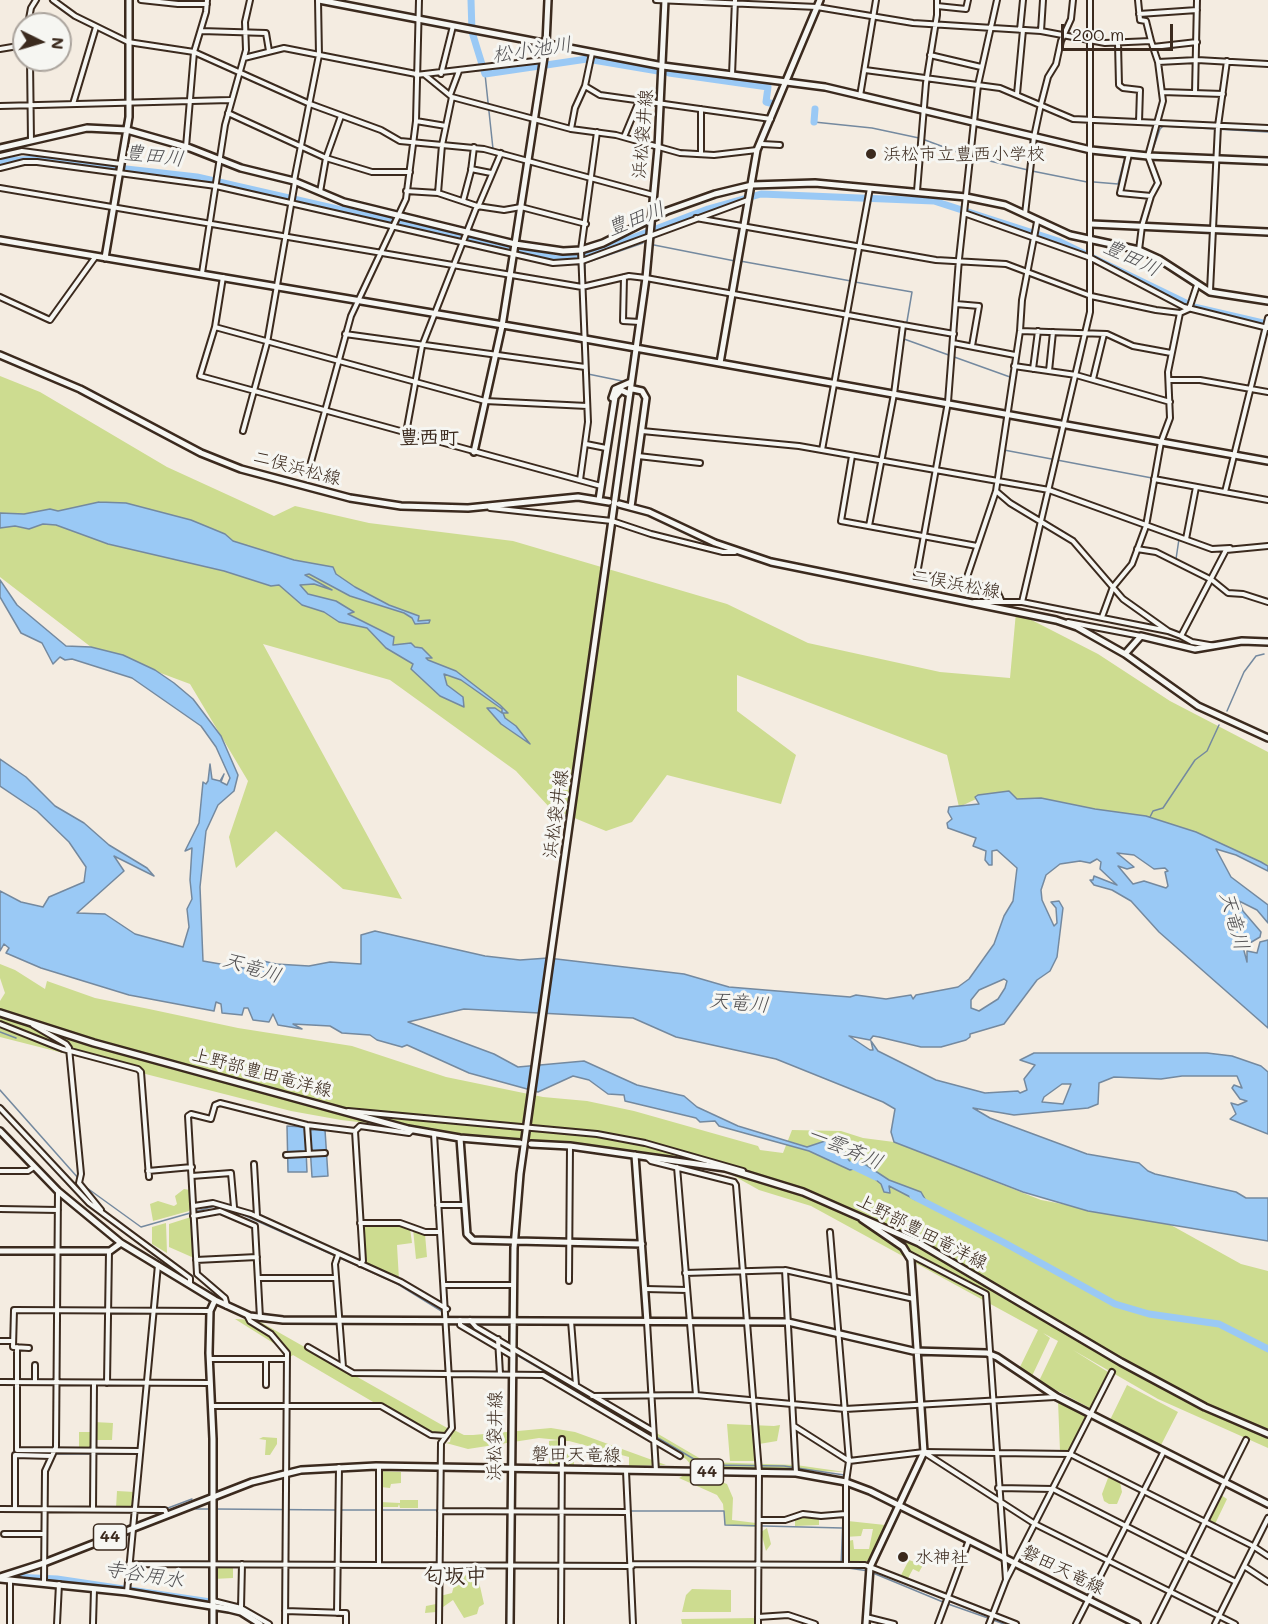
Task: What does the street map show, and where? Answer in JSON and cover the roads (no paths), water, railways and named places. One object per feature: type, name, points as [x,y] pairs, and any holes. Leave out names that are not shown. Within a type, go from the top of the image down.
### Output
[{"type":"street","points":[[53,0],[62,8],[128,42],[194,52],[310,104],[376,128],[400,141],[474,147],[528,159],[653,195]]},
{"type":"street","points":[[105,258],[130,102],[129,0]]},
{"type":"street","points":[[141,0],[207,2],[194,52],[186,147]]},
{"type":"street","points":[[202,273],[230,100],[244,58],[250,0]]},
{"type":"street","points":[[243,431],[267,341],[300,147],[320,55],[318,0],[546,44],[591,57],[825,87],[1090,150],[1148,156],[1268,161]]},
{"type":"street","points":[[308,473],[345,334],[399,218],[406,191],[416,121],[419,0]]},
{"type":"street","points":[[474,452],[502,326],[546,44],[548,0]]},
{"type":"street","points":[[656,0],[817,7],[935,25],[1041,31],[1118,43],[1151,41]]},
{"type":"street","name":"浜松袋井線","points":[[510,1624],[511,1321],[514,1243],[526,1129],[646,278],[661,104],[664,0]]},
{"type":"street","points":[[720,363],[757,150],[762,144],[820,0]]},
{"type":"street","points":[[860,96],[876,0]]},
{"type":"street","points":[[917,191],[926,79],[937,3],[966,9],[968,0]]},
{"type":"street","points":[[997,0],[978,85],[964,213],[948,402],[917,574],[996,589],[1001,600]]},
{"type":"street","points":[[1017,94],[1023,0]]},
{"type":"street","points":[[1041,31],[1043,0]]},
{"type":"street","points":[[1025,214],[1034,137],[1041,104],[1063,35],[1071,19],[1073,0]]},
{"type":"street","points":[[1022,602],[1086,334],[1091,296],[1090,0]]},
{"type":"street","points":[[1138,0],[1140,20],[1146,21],[1158,62],[1163,101],[1148,156],[1158,178],[1142,226],[1139,250]]},
{"type":"street","points":[[1195,93],[1197,0]]},
{"type":"street","points":[[732,75],[735,2]]},
{"type":"street","points":[[1139,14],[1197,10]]},
{"type":"street","points":[[441,74],[453,26]]},
{"type":"street","points":[[73,104],[96,27]]},
{"type":"street","points":[[201,31],[266,33],[269,51]]},
{"type":"street","points":[[1153,47],[1197,42]]},
{"type":"street","points":[[1118,43],[1119,85],[1123,88],[1140,90],[1139,122]]},
{"type":"street","points":[[244,58],[284,48],[416,75],[543,63]]},
{"type":"street","points":[[930,56],[981,67]]},
{"type":"street","points":[[571,129],[585,86],[591,57]]},
{"type":"street","points":[[1158,62],[1197,60],[1268,64]]},
{"type":"street","points":[[1210,292],[1218,128],[1227,61]]},
{"type":"street","points":[[865,70],[978,85],[1017,94],[1073,119],[1218,128],[1268,128]]},
{"type":"street","points":[[438,193],[442,145],[451,96],[459,71]]},
{"type":"street","points":[[30,72],[31,141]]},
{"type":"street","points":[[425,75],[451,96],[571,129],[624,137],[658,148],[702,154],[757,150]]},
{"type":"street","points":[[585,86],[600,95],[771,119]]},
{"type":"street","points":[[1162,92],[1223,94]]},
{"type":"street","points":[[0,106],[230,100]]},
{"type":"street","points":[[624,137],[639,101]]},
{"type":"street","points":[[701,109],[702,154]]},
{"type":"street","points":[[228,113],[326,158],[372,172],[410,172]]},
{"type":"street","points":[[320,192],[326,158],[341,116]]},
{"type":"street","points":[[416,121],[446,126]]},
{"type":"street","points":[[0,148],[87,128],[127,130],[186,147],[220,161],[294,182],[344,202],[399,218],[515,245],[554,250],[581,251],[715,194],[751,188],[815,183],[869,194],[917,191],[1005,205],[1037,222],[1091,241],[1139,250],[1159,259],[1210,292],[1268,301]]},
{"type":"street","points":[[580,480],[586,444],[587,406],[581,251],[597,132]]},
{"type":"street","points":[[762,144],[780,145]]},
{"type":"street","points":[[463,201],[474,147]]},
{"type":"street","points":[[0,156],[22,151],[216,186],[553,263],[582,261],[749,199]]},
{"type":"street","points":[[406,433],[422,346],[465,234],[501,153]]},
{"type":"street","points":[[1128,154],[1120,193],[1151,196]]},
{"type":"street","points":[[0,168],[24,162],[37,162],[120,169]]},
{"type":"street","points":[[471,168],[491,173]]},
{"type":"street","points":[[0,188],[584,287],[624,277],[646,278],[954,334]]},
{"type":"street","points":[[406,191],[438,193],[478,207],[504,210],[520,207],[586,224]]},
{"type":"street","points":[[822,450],[869,194]]},
{"type":"street","points":[[964,213],[1091,258],[1189,309],[1266,327]]},
{"type":"street","points":[[696,218],[936,260],[1006,264],[1091,296],[1180,313],[1189,309],[1197,285]]},
{"type":"street","points":[[965,583],[996,491],[1020,331],[1026,272],[1037,222]]},
{"type":"street","points":[[1091,224],[1268,232]]},
{"type":"street","points":[[0,240],[948,402],[1268,462]]},
{"type":"street","points":[[0,297],[50,320],[96,256]]},
{"type":"street","points":[[223,277],[215,327],[200,376],[601,486]]},
{"type":"street","points":[[624,277],[623,321],[640,322]]},
{"type":"street","points":[[956,304],[979,306],[972,346]]},
{"type":"street","points":[[1102,617],[1113,587],[1128,571],[1146,526],[1161,442],[1170,418],[1169,380],[1180,313]]},
{"type":"street","points":[[1225,492],[1268,319]]},
{"type":"street","points":[[869,526],[905,326]]},
{"type":"street","points":[[215,327],[485,401],[587,406]]},
{"type":"street","points":[[1020,331],[1104,334],[1133,346],[1172,353]]},
{"type":"street","points":[[1033,369],[1038,332]]},
{"type":"street","points":[[1049,371],[1053,332]]},
{"type":"street","points":[[345,334],[585,367]]},
{"type":"street","points":[[1093,379],[1104,334]]},
{"type":"street","points":[[953,343],[1015,355]]},
{"type":"street","name":"二俣浜松線","points":[[0,355],[80,389],[177,441],[241,469],[350,498],[402,506],[468,508],[578,496],[609,502]]},
{"type":"street","points":[[1014,366],[1076,375],[1170,402]]},
{"type":"street","points":[[598,500],[614,390],[632,379]]},
{"type":"street","name":"浜松袋井線","points":[[629,397],[633,389],[632,379]]},
{"type":"street","points":[[1169,380],[1200,380],[1268,392]]},
{"type":"street","points":[[631,507],[646,396],[642,391],[633,389]]},
{"type":"street","points":[[611,411],[618,392],[624,390],[629,397]]},
{"type":"street","points":[[642,431],[822,450],[1049,490],[1212,549],[1268,546]]},
{"type":"street","points":[[586,444],[606,448]]},
{"type":"street","points":[[638,456],[700,463]]},
{"type":"street","points":[[852,456],[840,521],[977,546]]},
{"type":"street","points":[[1154,479],[1268,500]]},
{"type":"street","points":[[1186,539],[1196,487]]},
{"type":"street","points":[[996,491],[1010,503],[1072,541],[1123,599],[1168,631]]},
{"type":"street","name":"二俣浜松線","points":[[619,504],[736,552],[817,572],[1056,620],[1077,627],[1125,654],[1188,700],[1268,738]]},
{"type":"street","points":[[468,508],[504,508],[612,521],[662,537],[723,552],[736,552]]},
{"type":"street","points":[[1181,636],[1212,580],[1221,558],[1230,548]]},
{"type":"street","points":[[1137,549],[1156,552],[1212,580],[1228,593],[1243,594],[1268,602]]},
{"type":"street","points":[[967,602],[1001,600],[1022,602],[1168,631],[1192,642],[1215,646]]},
{"type":"street","points":[[1056,620],[1141,636],[1187,648],[1242,641],[1268,642]]},
{"type":"street","points":[[1125,654],[1141,636]]},
{"type":"street","name":"上野部豊田竜洋線","points":[[0,1013],[32,1024],[412,1129],[460,1138],[520,1143]]},
{"type":"street","points":[[0,1024],[63,1049],[69,1048],[138,1069],[141,1072],[149,1177]]},
{"type":"street","points":[[32,1024],[69,1048],[81,1174],[79,1183],[102,1214]]},
{"type":"street","points":[[227,1306],[225,1298],[197,1274],[188,1116],[191,1114],[211,1119],[216,1103],[308,1125],[355,1131]]},
{"type":"street","points":[[0,1108],[102,1214],[190,1278],[190,1286]]},
{"type":"street","points":[[348,1111],[362,1110],[526,1129],[571,1130],[645,1143],[763,1178]]},
{"type":"street","points":[[308,1125],[309,1154]]},
{"type":"street","points":[[360,1264],[363,1261],[355,1131],[360,1126],[409,1132],[412,1129]]},
{"type":"street","points":[[0,1131],[58,1191],[121,1243],[215,1300],[260,1319],[788,1322],[917,1352],[991,1354],[1057,1397],[1268,1504]]},
{"type":"street","points":[[434,1134],[447,1309],[452,1428],[441,1443],[439,1624]]},
{"type":"street","points":[[460,1138],[464,1205],[469,1238],[514,1243],[642,1244]]},
{"type":"street","name":"上野部豊田竜洋線","points":[[531,1144],[570,1146],[725,1168],[763,1178],[857,1214],[957,1265],[1121,1362],[1205,1407],[1268,1434]]},
{"type":"street","points":[[569,1281],[570,1146]]},
{"type":"street","points":[[286,1155],[325,1153]]},
{"type":"street","points":[[636,1155],[656,1471]]},
{"type":"street","points":[[648,1157],[651,1161],[734,1182],[736,1185],[759,1473],[758,1624]]},
{"type":"street","points":[[254,1164],[257,1216]]},
{"type":"street","points":[[0,1171],[28,1171],[34,1167]]},
{"type":"street","points":[[148,1170],[192,1167]]},
{"type":"street","points":[[677,1167],[696,1395]]},
{"type":"street","points":[[192,1176],[231,1173],[234,1207]]},
{"type":"street","points":[[44,1583],[45,1471],[55,1450],[58,1191]]},
{"type":"street","points":[[194,1206],[213,1203],[234,1207],[257,1216],[401,1282],[447,1309]]},
{"type":"street","points":[[438,1206],[464,1205]]},
{"type":"street","points":[[0,1209],[58,1210]]},
{"type":"street","points":[[193,1216],[213,1211],[220,1212],[255,1226],[260,1319]]},
{"type":"street","points":[[857,1214],[909,1254],[986,1294],[1006,1580]]},
{"type":"street","points":[[360,1223],[400,1223],[425,1232],[440,1232]]},
{"type":"street","points":[[830,1232],[836,1282],[849,1461],[845,1514],[846,1564]]},
{"type":"street","points":[[0,1251],[108,1251],[121,1243]]},
{"type":"street","points":[[107,1383],[108,1251]]},
{"type":"street","points":[[894,1624],[866,1621],[870,1567],[924,1452],[909,1254]]},
{"type":"street","points":[[338,1255],[335,1261],[342,1367]]},
{"type":"street","points":[[196,1260],[257,1257]]},
{"type":"street","points":[[128,1592],[139,1451],[158,1265]]},
{"type":"street","points":[[686,1273],[785,1270],[914,1299]]},
{"type":"street","points":[[785,1270],[796,1473]]},
{"type":"street","points":[[258,1278],[336,1278]]},
{"type":"street","points":[[445,1285],[512,1285]]},
{"type":"street","points":[[646,1289],[687,1290]]},
{"type":"street","points":[[213,1624],[213,1497],[209,1359],[210,1311],[215,1300]]},
{"type":"street","points":[[29,1348],[13,1347],[14,1310],[210,1311]]},
{"type":"street","points":[[247,1315],[250,1322],[265,1330],[286,1350],[285,1624]]},
{"type":"street","points":[[460,1320],[460,1325],[498,1348],[511,1351]]},
{"type":"street","points":[[470,1320],[476,1327],[498,1339],[511,1351],[653,1431]]},
{"type":"street","points":[[571,1322],[576,1386]]},
{"type":"street","points":[[498,1339],[500,1374]]},
{"type":"street","points":[[0,1341],[13,1341]]},
{"type":"street","points":[[17,1347],[17,1450],[139,1451]]},
{"type":"street","points":[[308,1347],[353,1373],[543,1375],[680,1456]]},
{"type":"street","points":[[209,1359],[287,1359]]},
{"type":"street","points":[[266,1359],[266,1385]]},
{"type":"street","points":[[35,1365],[35,1382]]},
{"type":"street","points":[[989,1624],[1006,1580],[1112,1372]]},
{"type":"street","points":[[0,1382],[210,1383]]},
{"type":"street","points":[[93,1509],[94,1383]]},
{"type":"street","points":[[570,1390],[576,1386]]},
{"type":"street","points":[[592,1396],[696,1395],[845,1409],[1057,1397]]},
{"type":"street","points":[[210,1406],[381,1406],[431,1435],[445,1436]]},
{"type":"street","points":[[794,1426],[849,1461],[924,1452],[1070,1454],[1253,1546],[1268,1556]]},
{"type":"street","points":[[561,1624],[562,1439]]},
{"type":"street","points":[[1154,1624],[1246,1440]]},
{"type":"street","points":[[1076,1624],[1164,1451]]},
{"type":"street","points":[[924,1452],[1035,1524],[1235,1624]]},
{"type":"street","points":[[15,1509],[15,1455],[51,1456]]},
{"type":"street","points":[[338,1613],[339,1466]]},
{"type":"street","name":"磐田天竜線","points":[[2,1576],[44,1563],[213,1497],[286,1473],[339,1466],[796,1473],[846,1482],[898,1504],[1137,1624]]},
{"type":"street","points":[[379,1466],[379,1565]]},
{"type":"street","points":[[626,1471],[626,1512],[632,1565],[633,1624]]},
{"type":"street","points":[[998,1488],[1053,1489],[1236,1582]]},
{"type":"street","points":[[0,1509],[165,1510],[167,1515]]},
{"type":"street","points":[[440,1511],[626,1512]]},
{"type":"street","points":[[759,1520],[785,1520],[803,1514],[821,1516],[845,1514]]},
{"type":"street","points":[[1215,1624],[1268,1518]]},
{"type":"street","points":[[4,1534],[44,1534]]},
{"type":"street","points":[[938,1624],[969,1539]]},
{"type":"street","points":[[129,1564],[510,1566],[846,1564],[870,1567],[947,1599],[1016,1624]]},
{"type":"street","points":[[242,1564],[242,1610]]},
{"type":"street","points":[[1244,1566],[1268,1582]]},
{"type":"street","points":[[2,1576],[10,1581],[59,1584],[213,1604],[242,1610],[269,1624]]},
{"type":"street","points":[[10,1581],[10,1624]]},
{"type":"street","points":[[57,1624],[59,1584]]},
{"type":"street","points":[[93,1624],[94,1588]]},
{"type":"street","points":[[242,1610],[260,1624]]},
{"type":"street","points":[[285,1611],[346,1613],[346,1624]]},
{"type":"street","points":[[758,1617],[788,1615],[814,1624]]},
{"type":"water","points":[[99,502],[126,503],[191,520],[225,534],[233,541],[294,560],[333,567],[336,574],[355,587],[389,605],[419,616],[418,621],[430,620],[429,623],[415,624],[412,618],[404,613],[350,596],[309,574],[305,575],[332,590],[314,584],[300,585],[308,594],[336,601],[354,612],[348,614],[394,637],[393,645],[411,643],[415,647],[422,648],[432,658],[426,658],[428,660],[456,671],[500,705],[508,713],[503,713],[505,718],[516,726],[530,744],[501,724],[487,708],[495,708],[502,713],[502,709],[461,680],[444,674],[447,685],[463,697],[464,707],[440,696],[411,669],[413,664],[386,648],[367,628],[339,622],[324,612],[302,605],[279,585],[271,586],[224,571],[108,544],[56,525],[43,524],[29,529],[15,526],[0,528],[0,513],[24,514],[50,509],[58,511]]},
{"type":"water","name":"天竜川","points":[[0,580],[17,605],[66,646],[91,647],[123,655],[155,670],[193,699],[221,736],[238,775],[234,791],[218,805],[206,831],[200,887],[203,961],[255,970],[259,960],[276,964],[309,966],[330,962],[361,964],[361,935],[375,931],[485,956],[520,960],[548,958],[684,974],[729,987],[886,999],[911,995],[913,999],[916,995],[958,987],[969,979],[994,944],[1004,916],[1013,901],[1017,868],[997,850],[992,851],[992,865],[989,865],[985,860],[986,851],[973,846],[976,838],[948,828],[947,823],[952,819],[948,812],[949,807],[979,804],[975,797],[978,795],[1009,791],[1017,799],[1041,798],[1146,816],[1196,832],[1261,862],[1268,866],[1268,871],[1236,855],[1216,849],[1231,877],[1268,905],[1268,923],[1257,910],[1239,901],[1243,911],[1261,932],[1260,937],[1243,947],[1247,962],[1247,951],[1257,953],[1260,942],[1268,940],[1268,1028],[1159,932],[1131,901],[1112,890],[1094,885],[1090,880],[1093,880],[1094,876],[1117,885],[1100,869],[1101,862],[1097,859],[1090,863],[1080,861],[1060,864],[1046,875],[1041,890],[1042,900],[1054,926],[1057,923],[1056,908],[1051,902],[1059,901],[1063,908],[1057,957],[1050,971],[1037,980],[1004,1024],[970,1034],[966,1040],[941,1047],[921,1047],[873,1036],[870,1040],[849,1036],[873,1050],[871,1041],[878,1051],[936,1080],[985,1093],[1018,1091],[1020,1093],[1027,1090],[1024,1079],[1035,1065],[1020,1060],[1034,1053],[1207,1053],[1232,1056],[1261,1066],[1268,1072],[1268,1134],[1230,1119],[1236,1114],[1231,1103],[1238,1105],[1247,1101],[1240,1099],[1232,1088],[1234,1085],[1242,1088],[1237,1076],[1182,1076],[1161,1079],[1114,1077],[1099,1083],[1098,1104],[1088,1108],[1014,1115],[973,1108],[990,1118],[1087,1154],[1139,1163],[1155,1174],[1236,1192],[1246,1198],[1268,1198],[1268,1241],[1088,1211],[1023,1192],[894,1142],[891,1132],[895,1109],[883,1102],[776,1059],[676,1037],[633,1018],[464,1009],[408,1022],[494,1054],[518,1067],[584,1061],[637,1085],[684,1096],[697,1107],[738,1126],[807,1147],[825,1141],[832,1143],[852,1157],[846,1156],[851,1163],[857,1159],[889,1180],[921,1192],[925,1199],[916,1200],[889,1186],[890,1193],[884,1192],[881,1184],[860,1167],[850,1170],[809,1151],[719,1126],[715,1121],[700,1122],[696,1118],[625,1101],[624,1095],[608,1094],[589,1080],[573,1076],[538,1092],[469,1073],[407,1045],[402,1047],[377,1040],[370,1035],[342,1033],[330,1026],[293,1024],[302,1029],[278,1025],[273,1014],[269,1022],[253,1020],[248,1008],[244,1008],[242,1015],[222,1013],[221,1004],[216,1002],[214,1011],[129,995],[41,968],[6,953],[9,948],[4,944],[0,951],[0,891],[21,902],[43,907],[49,897],[84,882],[86,867],[69,842],[37,811],[0,786],[0,759],[26,777],[55,806],[84,823],[109,845],[147,868],[154,876],[114,856],[124,871],[77,913],[105,914],[135,934],[183,947],[189,927],[187,909],[192,899],[190,880],[192,848],[185,851],[199,823],[203,782],[206,784],[208,781],[210,764],[212,779],[220,781],[224,774],[221,782],[227,785],[230,778],[216,747],[201,726],[132,678],[72,659],[65,660],[60,657],[53,664],[42,643],[21,633],[0,597]],"holes":[[[1117,853],[1134,855],[1154,869],[1165,868],[1168,871],[1165,872],[1168,886],[1166,888],[1144,881],[1133,884],[1118,866],[1127,869],[1134,867]],[[1004,979],[1007,981],[998,999],[979,1011],[971,1008],[971,1000],[979,990]],[[1062,1084],[1071,1084],[1063,1104],[1042,1102],[1044,1097]]]},
{"type":"water","points":[[287,1126],[305,1127],[307,1172],[288,1172]]},
{"type":"water","points":[[309,1130],[325,1130],[328,1176],[312,1177]]},
{"type":"waterway","name":"松小池川","points":[[471,0],[472,32],[485,74],[587,59],[658,71]]},
{"type":"waterway","name":"松小池川","points":[[495,69],[505,68]]},
{"type":"waterway","points":[[462,72],[485,70]]},
{"type":"waterway","name":"松小池川","points":[[670,70],[678,71]]},
{"type":"waterway","name":"松小池川","points":[[669,73],[768,87],[766,102],[774,104]]},
{"type":"waterway","points":[[485,74],[493,149],[507,153]]},
{"type":"waterway","name":"松小池川","points":[[814,122],[815,109]]},
{"type":"waterway","points":[[814,122],[872,128],[919,138]]},
{"type":"waterway","points":[[1153,149],[1163,126],[1268,132]]},
{"type":"waterway","points":[[925,140],[968,156]]},
{"type":"waterway","points":[[973,157],[1028,170]]},
{"type":"waterway","points":[[1094,182],[1118,184],[1125,157]]},
{"type":"waterway","name":"豊田川","points":[[0,161],[38,159],[197,177],[556,259],[588,255],[708,209],[761,194],[934,201],[1058,241],[1194,307],[1268,324]]},
{"type":"waterway","points":[[529,159],[589,175]]},
{"type":"waterway","points":[[1032,171],[1087,182]]},
{"type":"waterway","points":[[595,177],[648,192]]},
{"type":"waterway","points":[[585,284],[585,263],[643,243]]},
{"type":"waterway","points":[[654,245],[735,261]]},
{"type":"waterway","points":[[740,261],[851,281]]},
{"type":"waterway","points":[[855,282],[912,292],[904,339],[1010,377]]},
{"type":"waterway","points":[[586,316],[587,335]]},
{"type":"waterway","points":[[587,343],[588,374],[622,381]]},
{"type":"waterway","points":[[1004,450],[1152,478]]},
{"type":"waterway","points":[[1169,535],[1179,539],[1176,559]]},
{"type":"waterway","points":[[1214,579],[1220,584]]},
{"type":"waterway","points":[[1246,597],[1265,603]]},
{"type":"waterway","points":[[1227,711],[1244,672],[1256,656],[1264,654]]},
{"type":"waterway","points":[[1150,817],[1153,811],[1163,808],[1195,760],[1207,751],[1219,725]]},
{"type":"waterway","points":[[0,1032],[16,1038]]},
{"type":"waterway","points":[[0,1090],[87,1188],[141,1227],[215,1206]]},
{"type":"waterway","name":"一雲斉川","points":[[851,1165],[876,1177]]},
{"type":"waterway","name":"一雲斉川","points":[[913,1196],[1003,1242],[1115,1304],[1149,1314],[1219,1324],[1268,1349]]},
{"type":"waterway","points":[[237,1212],[396,1283],[443,1312]]},
{"type":"waterway","points":[[463,1323],[511,1351]]},
{"type":"waterway","points":[[515,1354],[704,1465],[784,1466],[844,1475],[843,1479]]},
{"type":"waterway","points":[[0,1379],[14,1379],[14,1453]]},
{"type":"waterway","points":[[27,1454],[140,1454]]},
{"type":"waterway","points":[[843,1484],[843,1512]]},
{"type":"waterway","points":[[137,1507],[168,1508],[192,1499]]},
{"type":"waterway","points":[[196,1509],[210,1509]]},
{"type":"waterway","points":[[215,1509],[336,1510]]},
{"type":"waterway","points":[[341,1510],[438,1510]]},
{"type":"waterway","points":[[628,1511],[724,1511],[725,1525],[842,1528]]},
{"type":"waterway","points":[[843,1517],[841,1567],[869,1571]]},
{"type":"waterway","points":[[873,1573],[943,1602]]},
{"type":"waterway","name":"寺谷用水","points":[[13,1577],[57,1579],[217,1603]]},
{"type":"waterway","points":[[948,1604],[988,1618]]},
{"type":"waterway","points":[[993,1620],[1004,1624]]},
{"type":"place","name":"浜松市立豊西小学校","points":[[871,154]]},
{"type":"place","name":"水神社","points":[[903,1557]]},
{"type":"district","name":"豊西町","points":[[429,438]]},
{"type":"district","name":"匂坂中","points":[[455,1577]]}]
